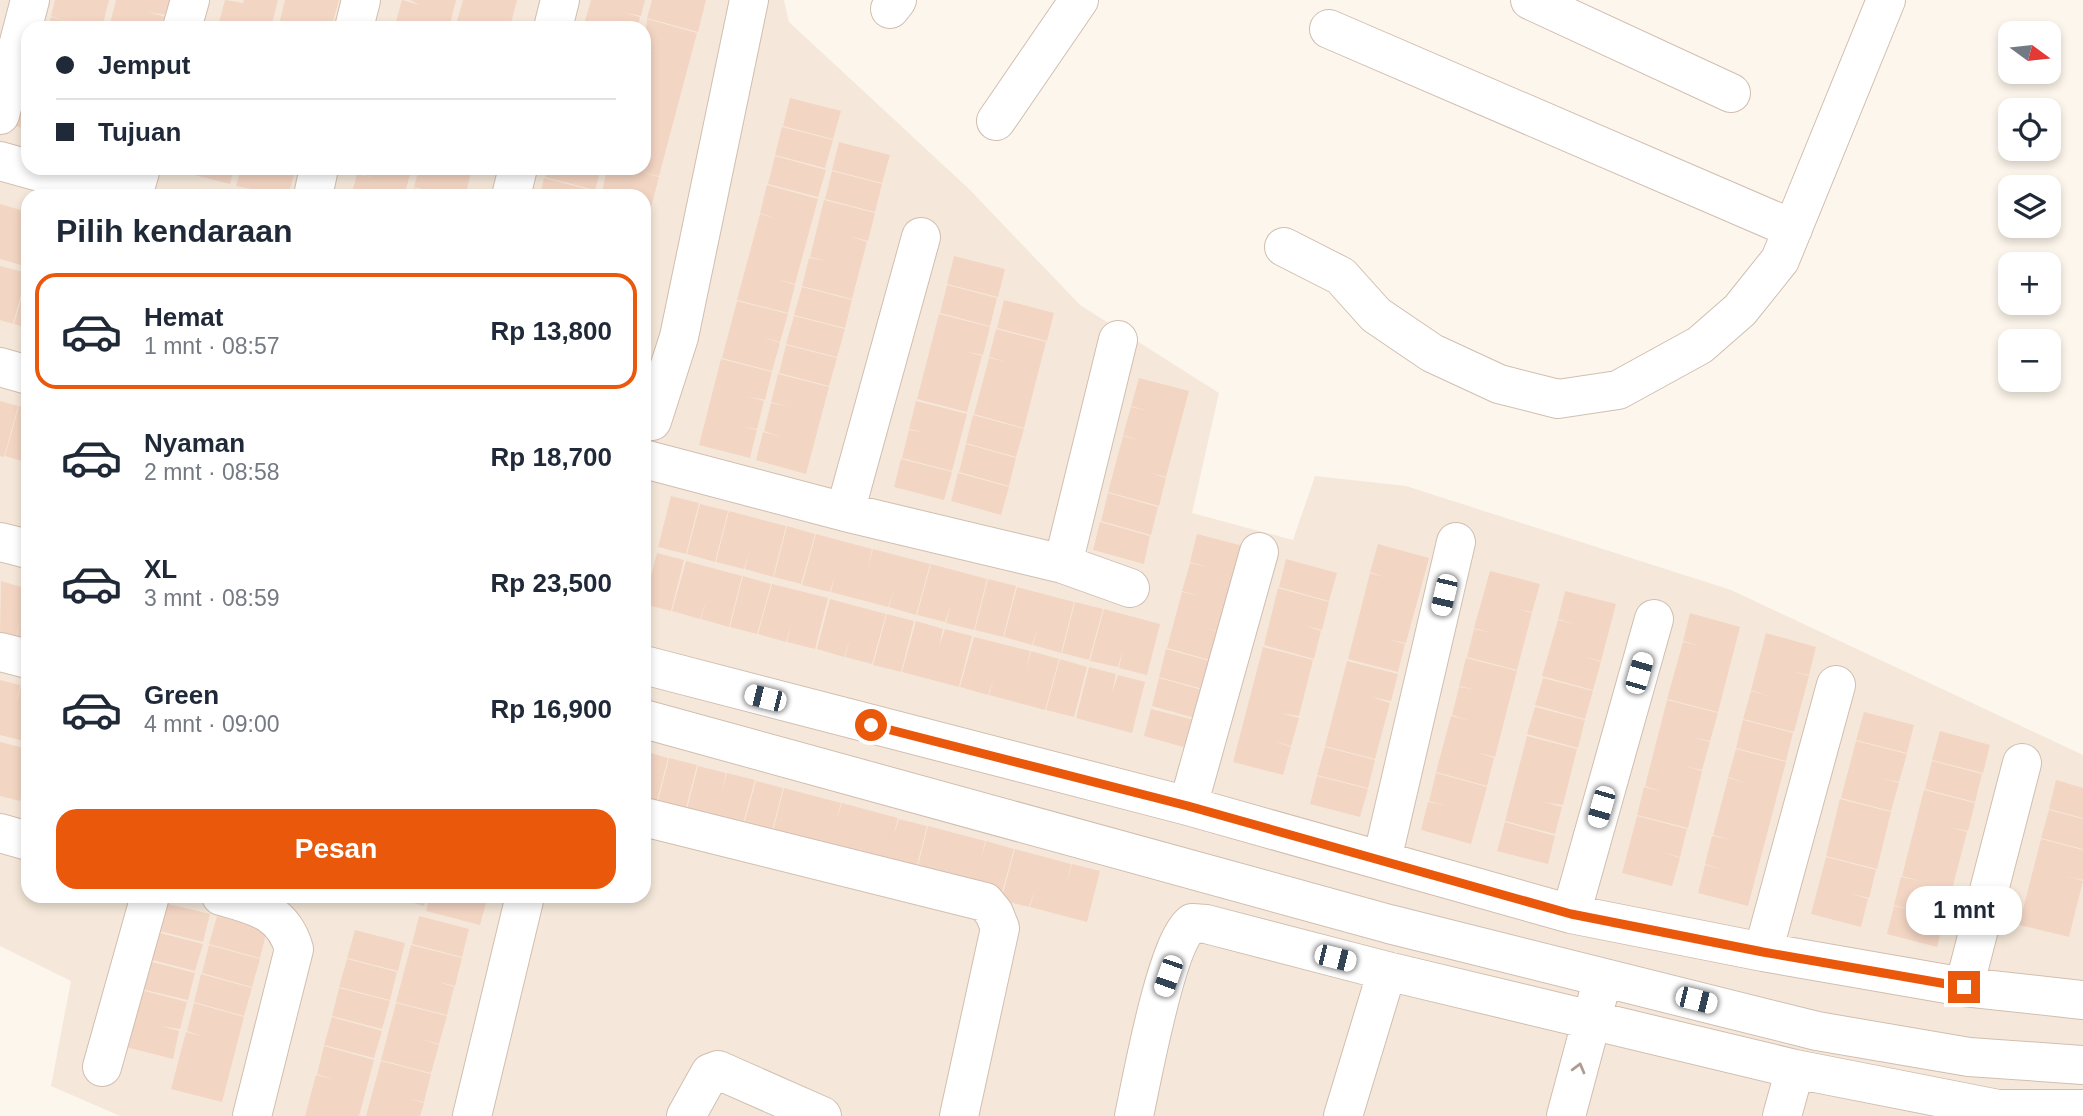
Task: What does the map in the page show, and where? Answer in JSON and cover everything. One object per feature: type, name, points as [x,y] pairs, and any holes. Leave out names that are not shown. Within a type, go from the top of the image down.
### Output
[{"type":"street","points":[[25,21],[30,0]]},
{"type":"street","points":[[184,21],[190,0]]},
{"type":"street","points":[[356,21],[361,0]]},
{"type":"street","points":[[555,21],[560,0]]},
{"type":"street","points":[[652,421],[679,337],[749,0]]},
{"type":"street","points":[[996,121],[1079,0]]},
{"type":"street","points":[[1530,0],[1731,93]]},
{"type":"street","points":[[1284,247],[1341,276],[1376,315],[1432,353],[1499,383],[1558,399],[1618,390],[1700,345],[1740,310],[1780,260],[1886,0]]},
{"type":"street","points":[[1329,29],[1793,229]]},
{"type":"street","points":[[0,115],[21,34]]},
{"type":"street","points":[[0,161],[21,167]]},
{"type":"street","points":[[50,175],[101,189]]},
{"type":"street","points":[[845,512],[921,237]]},
{"type":"street","points":[[1063,564],[1118,340]]},
{"type":"street","points":[[0,368],[21,373]]},
{"type":"street","points":[[651,461],[845,512],[1063,564],[1130,588]]},
{"type":"street","points":[[0,542],[21,548]]},
{"type":"street","points":[[1382,860],[1456,542]]},
{"type":"street","points":[[1188,806],[1259,552]]},
{"type":"street","points":[[1571,914],[1654,619]]},
{"type":"street","points":[[0,652],[21,657]]},
{"type":"street","points":[[651,667],[1188,806],[1571,914],[1763,952],[1964,987],[2083,1000]]},
{"type":"street","points":[[1763,952],[1836,685]]},
{"type":"street","points":[[651,721],[1389,924],[1817,1031],[1969,1056],[2083,1065]]},
{"type":"street","points":[[1964,987],[2022,763]]},
{"type":"street","points":[[651,819],[985,902],[1000,928],[959,1116]]},
{"type":"street","points":[[0,833],[21,839]]},
{"type":"street","points":[[102,1067],[148,903]]},
{"type":"street","points":[[243,903],[265,910],[288,929],[295,949],[253,1116]]},
{"type":"street","points":[[472,1116],[523,903]]},
{"type":"street","points":[[1134,1116],[1162,994],[1181,939],[1192,923],[1206,924],[1387,971],[1795,1069],[1997,1113],[2083,1109]]},
{"type":"street","points":[[1566,1116],[1580,1017],[1591,973],[1618,923]]},
{"type":"street","points":[[1343,1116],[1387,971]]},
{"type":"street","points":[[1539,1116],[1580,1017]]},
{"type":"street","points":[[1782,1116],[1795,1069]]},
{"type":"street","points":[[686,1116],[710,1073],[719,1070],[822,1116]]},
{"type":"shaded area","points":[[0,0],[784,0],[789,22],[969,189],[1080,305],[1219,393],[1192,513],[1293,540],[1315,476],[1406,486],[1731,590],[2083,755],[2083,1116],[120,1116],[51,1086],[71,981],[0,946]]},
{"type":"building","points":[[55,0],[109,0],[104,21],[66,21],[51,16]]},
{"type":"building","points":[[116,0],[170,0],[166,15],[148,12],[166,17],[165,21],[111,21]]},
{"type":"building","points":[[225,0],[243,3],[244,0],[278,0],[273,21],[219,21]]},
{"type":"building","points":[[285,0],[339,0],[333,21],[280,21]]},
{"type":"building","points":[[402,0],[420,5],[410,0],[456,0],[451,21],[396,21]]},
{"type":"building","points":[[463,0],[517,0],[512,21],[457,21]]},
{"type":"building","points":[[591,0],[645,0],[641,16],[622,12],[640,17],[639,21],[585,21]]},
{"type":"building","points":[[652,0],[706,0],[698,32],[647,18]]},
{"type":"building","points":[[51,17],[65,21],[50,21]]},
{"type":"building","points":[[647,19],[697,33],[659,176],[651,174],[651,51],[657,52],[651,50],[651,21]]},
{"type":"building","points":[[21,98],[21,127],[10,125]]},
{"type":"building","points":[[790,98],[841,111],[833,139],[783,126]]},
{"type":"building","points":[[782,127],[833,140],[825,168],[775,155]]},
{"type":"building","points":[[839,142],[890,155],[882,183],[832,170]]},
{"type":"building","points":[[775,156],[826,170],[818,197],[768,184]]},
{"type":"building","points":[[832,171],[882,184],[875,212],[825,199]]},
{"type":"building","points":[[195,175],[232,175],[230,184]]},
{"type":"building","points":[[239,175],[294,175],[290,189],[252,189],[236,186]]},
{"type":"building","points":[[357,175],[375,178],[364,175],[410,175],[406,189],[353,189]]},
{"type":"building","points":[[417,175],[470,175],[467,189],[414,187]]},
{"type":"building","points":[[545,175],[599,175],[595,189]]},
{"type":"building","points":[[606,175],[659,177],[651,208],[651,189],[603,189]]},
{"type":"building","points":[[544,178],[586,189],[542,189]]},
{"type":"building","points":[[767,185],[818,199],[795,284],[777,279],[795,285],[788,313],[737,300],[760,214],[778,219],[760,213]]},
{"type":"building","points":[[824,200],[875,213],[868,241],[849,236],[867,242],[852,299],[802,286],[809,258],[827,261],[810,257]]},
{"type":"building","points":[[0,204],[21,210],[21,265],[0,259]]},
{"type":"building","points":[[954,256],[1005,269],[998,297],[947,284]]},
{"type":"building","points":[[0,266],[21,271],[21,295],[13,324],[0,320]]},
{"type":"building","points":[[947,285],[997,298],[990,326],[940,313]]},
{"type":"building","points":[[802,287],[852,300],[845,328],[794,315]]},
{"type":"building","points":[[21,300],[21,326],[14,324]]},
{"type":"building","points":[[1004,300],[1054,313],[1047,341],[997,328]]},
{"type":"building","points":[[737,301],[788,314],[780,342],[762,337],[780,343],[772,371],[722,358]]},
{"type":"building","points":[[939,314],[990,327],[983,355],[964,351],[982,356],[967,412],[917,399]]},
{"type":"building","points":[[794,316],[845,329],[837,357],[786,344]]},
{"type":"building","points":[[996,329],[1046,342],[1024,428],[974,414],[989,358],[1007,362],[989,357]]},
{"type":"building","points":[[786,345],[837,358],[829,386],[779,373]]},
{"type":"building","points":[[721,359],[772,372],[765,400],[746,396],[764,401],[757,429],[739,426],[757,430],[750,458],[699,445]]},
{"type":"building","points":[[778,374],[829,387],[806,474],[756,460],[763,432],[782,437],[764,431],[771,403],[790,407],[771,402]]},
{"type":"building","points":[[1139,378],[1189,391],[1166,477],[1148,472],[1166,478],[1159,506],[1108,492],[1123,436],[1141,441],[1123,435],[1131,407],[1149,411],[1131,406]]},
{"type":"building","points":[[0,401],[18,406],[4,457],[0,456]]},
{"type":"building","points":[[916,401],[967,414],[952,471],[902,458],[909,430],[927,433],[909,429]]},
{"type":"building","points":[[19,406],[21,406],[21,461],[5,456]]},
{"type":"building","points":[[973,415],[1024,429],[1016,457],[966,443]]},
{"type":"building","points":[[966,444],[1016,458],[1009,486],[959,472]]},
{"type":"building","points":[[901,459],[952,472],[944,500],[894,487]]},
{"type":"building","points":[[958,473],[1009,487],[1001,515],[951,501]]},
{"type":"building","points":[[1108,493],[1158,507],[1151,535],[1101,521]]},
{"type":"building","points":[[671,496],[699,503],[686,554],[658,547]]},
{"type":"building","points":[[700,504],[728,511],[715,562],[687,554]]},
{"type":"building","points":[[729,511],[786,526],[773,577],[745,569],[749,551],[744,569],[716,562]]},
{"type":"building","points":[[1100,522],[1150,536],[1144,564],[1093,550]]},
{"type":"building","points":[[787,526],[815,534],[801,584],[774,577]]},
{"type":"building","points":[[816,534],[872,549],[868,567],[873,549],[930,564],[916,615],[889,607],[894,589],[888,607],[831,592],[835,574],[830,592],[802,585]]},
{"type":"building","points":[[1197,534],[1247,547],[1225,633],[1206,628],[1224,634],[1217,662],[1167,648],[1182,592],[1200,596],[1182,591],[1190,563],[1208,567],[1190,562]]},
{"type":"building","points":[[1378,544],[1429,558],[1406,643],[1387,639],[1405,644],[1398,672],[1348,659],[1370,573],[1388,578],[1370,572]]},
{"type":"building","points":[[657,553],[684,560],[671,611],[651,606],[651,577]]},
{"type":"building","points":[[1286,559],[1337,573],[1329,601],[1279,587]]},
{"type":"building","points":[[686,561],[742,576],[729,627],[701,619],[706,601],[700,619],[672,611]]},
{"type":"building","points":[[931,564],[987,579],[974,630],[946,623],[951,604],[945,622],[917,615]]},
{"type":"building","points":[[1490,571],[1540,584],[1532,612],[1514,608],[1532,613],[1517,670],[1467,657],[1474,629],[1492,633],[1474,628]]},
{"type":"building","points":[[743,576],[771,584],[757,634],[730,627]]},
{"type":"building","points":[[988,579],[1016,586],[1003,637],[975,630]]},
{"type":"building","points":[[1,581],[21,587],[21,641],[16,640],[20,621],[15,640],[0,636]]},
{"type":"building","points":[[772,584],[828,598],[815,649],[787,642],[791,624],[786,642],[758,634]]},
{"type":"building","points":[[1017,587],[1074,602],[1061,653],[1033,645],[1038,627],[1032,645],[1004,637]]},
{"type":"building","points":[[1278,588],[1329,602],[1322,630],[1303,625],[1321,631],[1314,659],[1264,645]]},
{"type":"building","points":[[1565,591],[1616,604],[1601,661],[1583,656],[1601,662],[1593,690],[1542,676],[1558,620],[1576,625],[1558,619]]},
{"type":"building","points":[[830,599],[886,614],[872,664],[845,657],[850,639],[844,657],[817,649]]},
{"type":"building","points":[[1075,602],[1103,609],[1089,660],[1062,653]]},
{"type":"building","points":[[1104,609],[1160,624],[1147,675],[1119,668],[1123,649],[1118,667],[1090,661]]},
{"type":"building","points":[[1690,613],[1740,627],[1718,712],[1667,699],[1683,642],[1701,646],[1683,641]]},
{"type":"building","points":[[887,614],[914,621],[901,672],[873,665]]},
{"type":"building","points":[[916,621],[943,629],[939,647],[945,629],[972,636],[959,687],[902,672]]},
{"type":"building","points":[[1766,633],[1816,647],[1809,675],[1791,671],[1809,676],[1794,732],[1743,719],[1751,691],[1769,696],[1751,690]]},
{"type":"building","points":[[974,637],[1030,651],[1026,670],[1031,651],[1059,659],[1045,710],[989,695],[994,677],[988,695],[960,687]]},
{"type":"building","points":[[1263,647],[1313,660],[1299,716],[1280,713],[1299,718],[1291,746],[1273,741],[1291,747],[1283,775],[1233,762]]},
{"type":"building","points":[[1166,649],[1217,663],[1210,691],[1159,677]]},
{"type":"building","points":[[1466,658],[1517,671],[1495,757],[1476,752],[1494,758],[1487,786],[1436,772],[1451,716],[1470,721],[1452,715],[1459,687],[1477,690],[1459,686]]},
{"type":"building","points":[[1060,659],[1087,667],[1074,717],[1046,710]]},
{"type":"building","points":[[1347,661],[1398,674],[1391,701],[1372,697],[1390,703],[1375,759],[1325,746]]},
{"type":"building","points":[[1089,667],[1116,674],[1112,693],[1118,675],[1145,682],[1132,733],[1076,718]]},
{"type":"building","points":[[1159,678],[1209,692],[1202,720],[1152,706]]},
{"type":"building","points":[[1543,678],[1593,691],[1585,719],[1535,705]]},
{"type":"building","points":[[0,680],[20,685],[16,704],[21,686],[21,740],[0,735]]},
{"type":"building","points":[[1667,700],[1718,713],[1710,741],[1692,737],[1710,742],[1702,770],[1684,766],[1702,771],[1688,828],[1637,815],[1644,787],[1663,792],[1645,786]]},
{"type":"building","points":[[1535,707],[1585,720],[1578,748],[1527,734]]},
{"type":"building","points":[[1151,709],[1202,722],[1194,750],[1144,736]]},
{"type":"building","points":[[1864,712],[1914,725],[1907,753],[1856,740]]},
{"type":"building","points":[[1743,720],[1793,733],[1786,761],[1736,748]]},
{"type":"building","points":[[1940,731],[1990,745],[1983,773],[1932,760]]},
{"type":"building","points":[[1527,736],[1577,749],[1563,805],[1544,802],[1562,807],[1555,834],[1505,821]]},
{"type":"building","points":[[1856,741],[1907,754],[1899,782],[1881,778],[1899,783],[1891,811],[1841,798]]},
{"type":"building","points":[[0,742],[21,747],[21,797],[20,801],[0,796]]},
{"type":"building","points":[[1325,747],[1375,760],[1368,788],[1317,775]]},
{"type":"building","points":[[1736,749],[1786,762],[1748,906],[1698,893],[1705,865],[1723,870],[1705,864],[1712,836],[1731,840],[1713,835],[1728,778],[1746,783],[1728,777]]},
{"type":"building","points":[[651,753],[668,758],[655,808],[651,807]]},
{"type":"building","points":[[669,758],[697,765],[684,816],[656,809]]},
{"type":"building","points":[[1932,761],[1982,774],[1975,802],[1925,789]]},
{"type":"building","points":[[698,766],[726,773],[722,791],[727,773],[755,780],[741,831],[685,817]]},
{"type":"building","points":[[1436,773],[1487,787],[1471,844],[1421,830],[1428,802],[1447,806],[1429,801]]},
{"type":"building","points":[[1317,776],[1368,789],[1360,817],[1310,804]]},
{"type":"building","points":[[2056,780],[2083,788],[2083,818],[2049,809]]},
{"type":"building","points":[[756,781],[783,788],[770,839],[742,831]]},
{"type":"building","points":[[784,788],[841,803],[836,821],[842,803],[898,818],[893,837],[899,819],[927,826],[914,877],[857,862],[862,844],[856,862],[771,839]]},
{"type":"building","points":[[1924,790],[1975,803],[1968,831],[1949,827],[1967,832],[1937,947],[1887,934],[1894,906],[1912,910],[1894,905],[1901,877],[1920,881],[1902,876]]},
{"type":"building","points":[[1840,799],[1891,812],[1877,869],[1826,856]]},
{"type":"building","points":[[2049,810],[2083,819],[2083,849],[2041,838]]},
{"type":"building","points":[[1637,816],[1687,829],[1680,857],[1662,852],[1680,858],[1672,886],[1622,873]]},
{"type":"building","points":[[1505,822],[1555,836],[1548,864],[1497,851]]},
{"type":"building","points":[[928,826],[985,841],[981,859],[986,841],[1014,849],[1000,899],[944,885],[947,866],[943,884],[915,877]]},
{"type":"building","points":[[2041,839],[2083,850],[2083,880],[2066,876],[2083,881],[2069,937],[2019,925]]},
{"type":"building","points":[[1015,849],[1071,864],[1067,882],[1072,864],[1100,871],[1087,922],[1030,907],[1035,889],[1029,907],[1001,900]]},
{"type":"building","points":[[1826,857],[1876,870],[1869,898],[1850,893],[1868,899],[1861,927],[1811,914]]},
{"type":"building","points":[[160,903],[210,914],[203,942],[152,929]]},
{"type":"building","points":[[428,903],[486,903],[480,925],[426,911]]},
{"type":"building","points":[[217,916],[267,930],[260,958],[209,944]]},
{"type":"building","points":[[419,916],[469,929],[462,957],[412,944]]},
{"type":"building","points":[[355,930],[405,943],[398,971],[347,958]]},
{"type":"building","points":[[152,931],[203,944],[195,971],[145,958]]},
{"type":"building","points":[[209,945],[260,959],[252,987],[202,973]]},
{"type":"building","points":[[411,945],[462,958],[455,986],[436,981],[454,987],[447,1015],[396,1002]]},
{"type":"building","points":[[347,959],[397,972],[390,1000],[339,987]]},
{"type":"building","points":[[144,960],[195,973],[188,1000],[137,988]]},
{"type":"building","points":[[201,974],[252,988],[244,1016],[194,1002]]},
{"type":"building","points":[[339,988],[390,1001],[382,1029],[332,1016]]},
{"type":"building","points":[[137,989],[187,1002],[180,1029],[161,1026],[179,1031],[173,1059],[122,1046]]},
{"type":"building","points":[[194,1003],[244,1017],[222,1102],[171,1089],[186,1032],[204,1037],[187,1031]]},
{"type":"building","points":[[396,1003],[447,1016],[439,1044],[421,1039],[439,1045],[431,1073],[381,1060]]},
{"type":"building","points":[[332,1017],[382,1031],[374,1058],[324,1045]]},
{"type":"building","points":[[324,1046],[374,1060],[359,1116],[305,1116],[316,1075],[335,1080],[317,1074]]},
{"type":"building","points":[[381,1061],[431,1074],[424,1102],[406,1098],[424,1103],[420,1116],[366,1116]]},
{"type":"route","points":[[871,725],[1188,806],[1571,914],[1763,952],[1964,987]]}]
